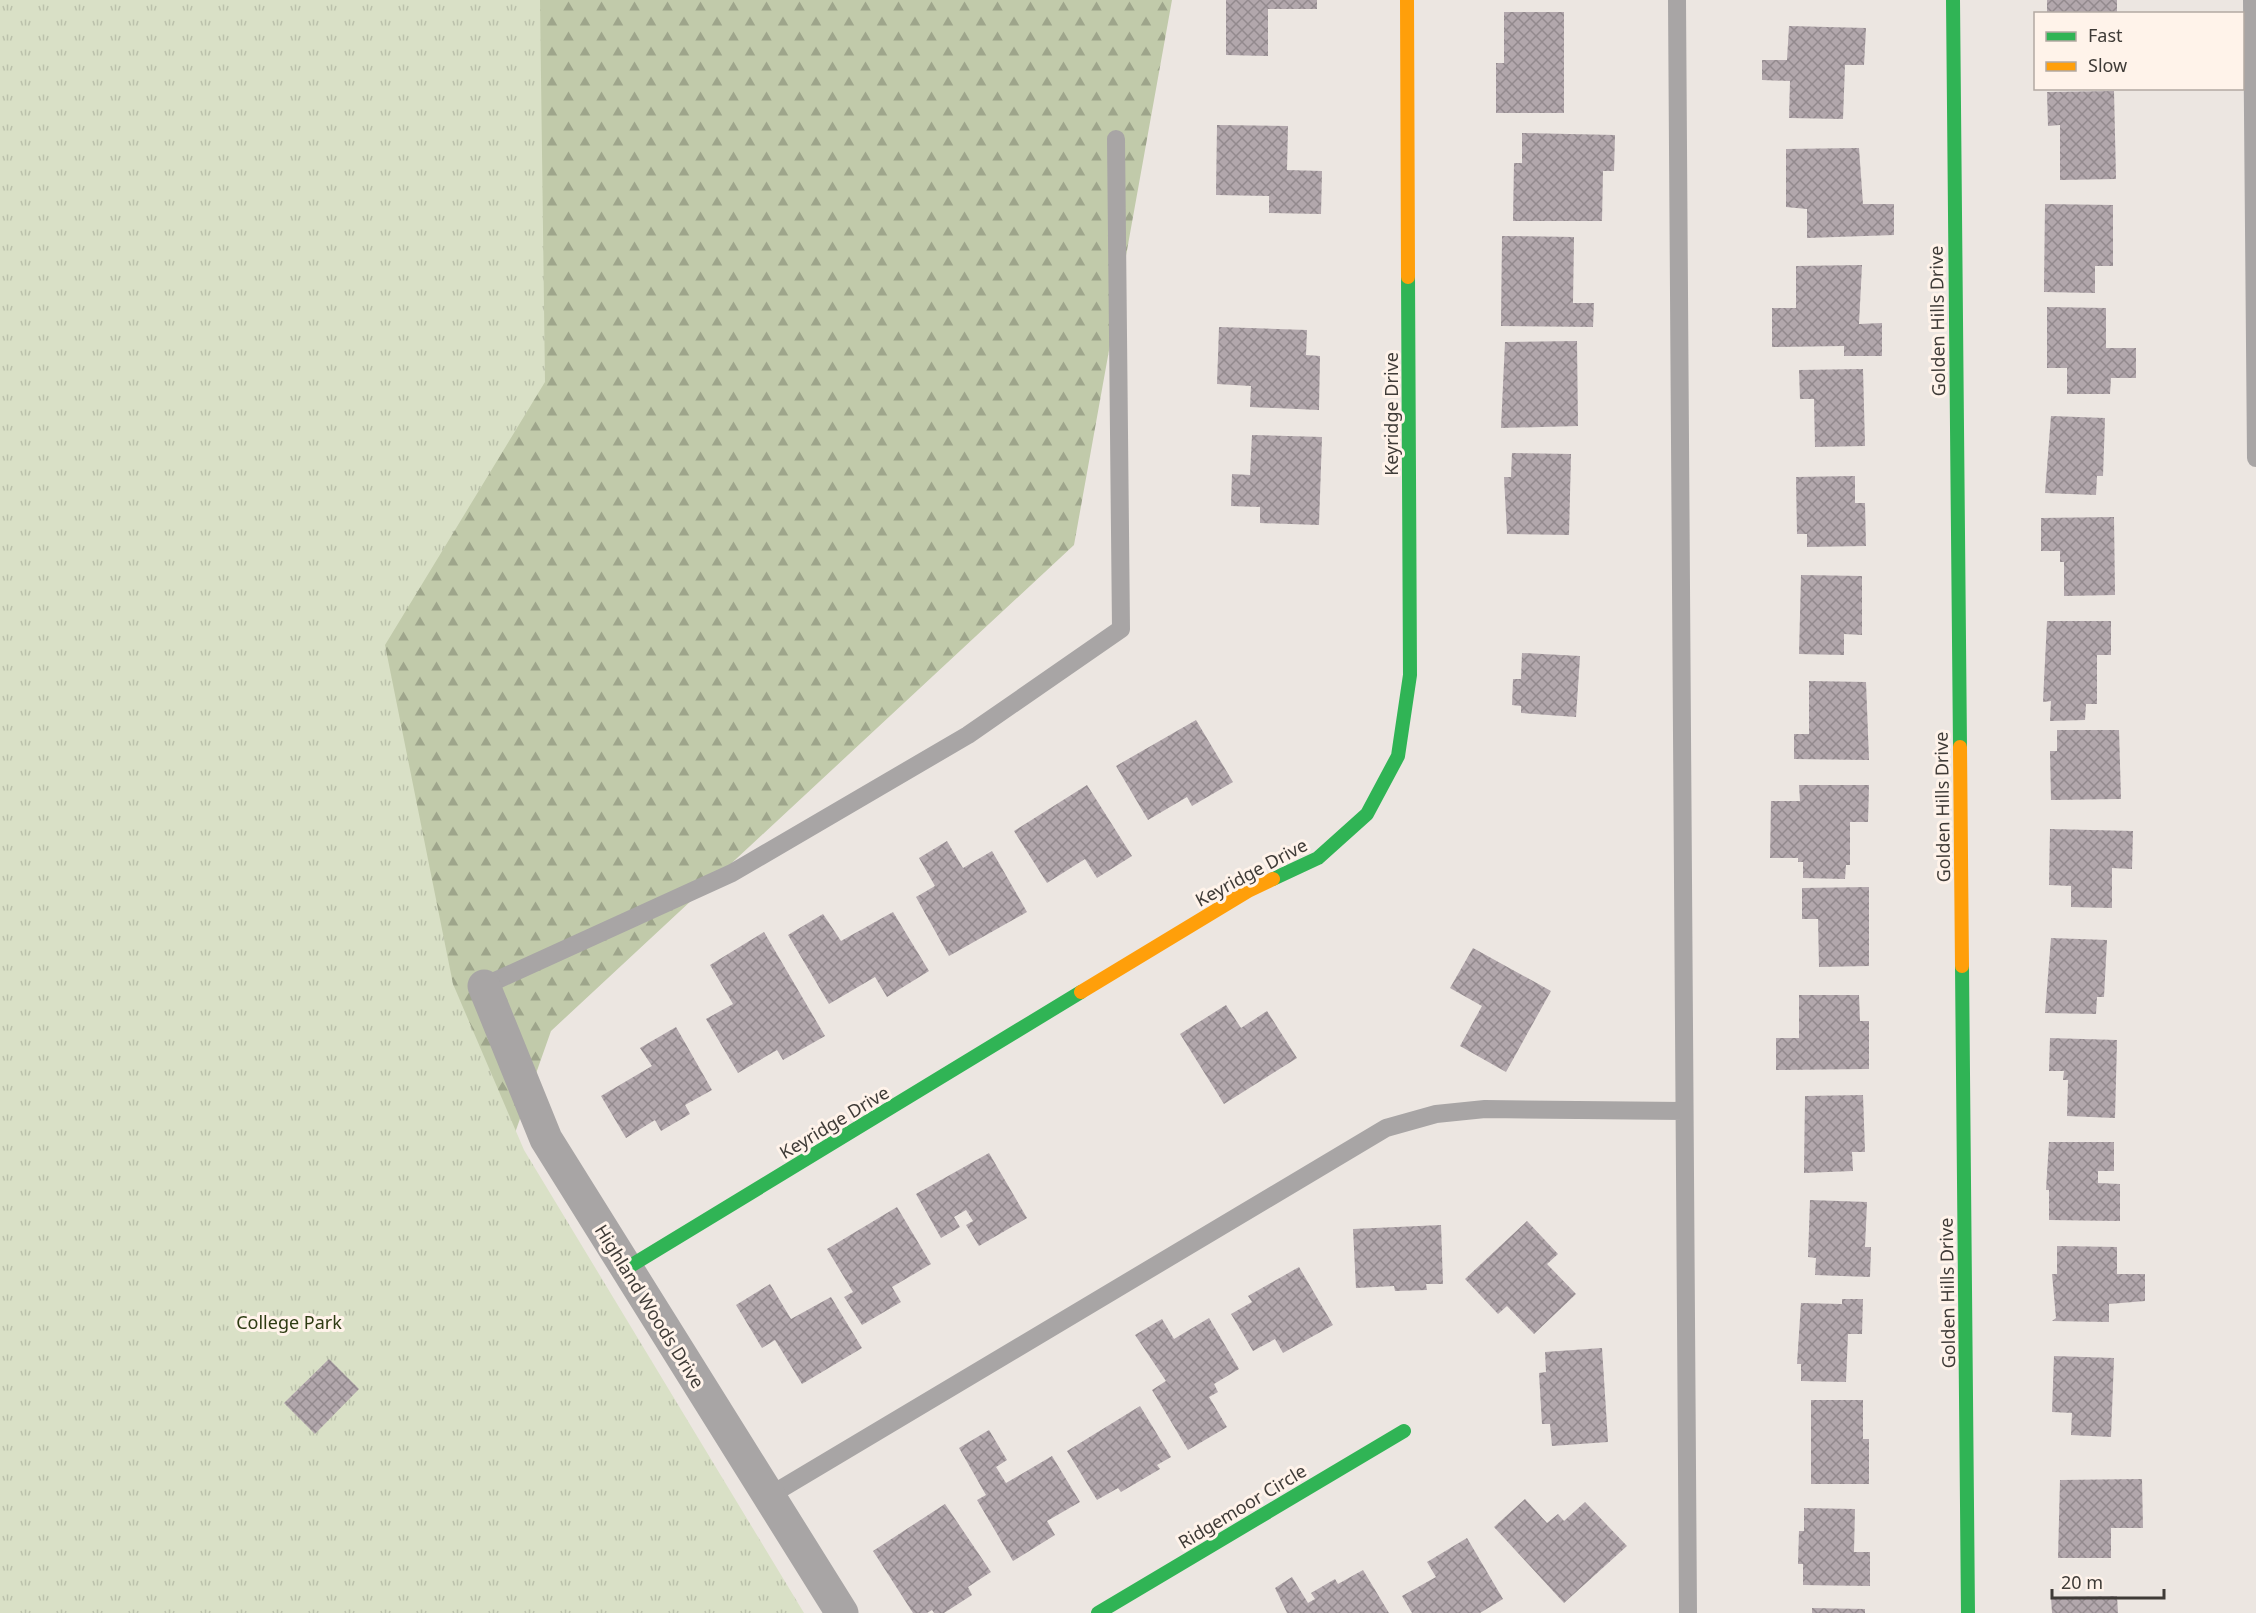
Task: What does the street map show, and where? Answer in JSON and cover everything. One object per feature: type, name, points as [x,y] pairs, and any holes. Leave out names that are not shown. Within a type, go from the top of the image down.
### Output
[{"type":"street","name":"Keyridge Drive","points":[[627,1268],[1248,891],[1318,858],[1367,814],[1398,756],[1410,675],[1407,0]]},
{"type":"street","name":"Golden Hills Drive","points":[[1953,0],[1968,1613]]},
{"type":"street","name":"Highland Woods Drive","points":[[483,986],[546,1139],[842,1613]]},
{"type":"street","name":"Ridgemoor Circle","points":[[1098,1613],[1404,1431]]},
{"type":"lane","points":[[1677,0],[1688,1613]]},
{"type":"lane","points":[[2252,0],[2256,458]]},
{"type":"lane","points":[[483,986],[732,873],[968,735],[1121,629],[1116,139]]},
{"type":"lane","points":[[769,1496],[1386,1128],[1436,1114],[1485,1109],[1684,1111]]},
{"type":"green space","points":[[0,0],[539,7],[540,0],[1172,0],[1074,545],[551,1031],[497,1184]]},
{"type":"green space","name":"College Park","points":[[0,0],[540,0],[545,382],[385,645],[453,984],[524,1150],[804,1613],[0,1613]]},
{"type":"building","points":[[1226,0],[1317,0],[1317,9],[1268,9],[1268,56],[1226,55]]},
{"type":"building","points":[[2047,0],[2117,0],[2117,12],[2047,12]]},
{"type":"building","points":[[1504,12],[1564,12],[1564,113],[1496,113],[1496,63],[1504,63]]},
{"type":"building","points":[[1789,26],[1866,28],[1864,65],[1845,65],[1843,119],[1789,118],[1790,81],[1762,80],[1762,60],[1787,60]]},
{"type":"building","points":[[2114,91],[2116,179],[2060,180],[2060,125],[2048,126],[2047,92]]},
{"type":"building","points":[[1217,125],[1288,126],[1287,170],[1322,171],[1321,214],[1269,213],[1269,196],[1216,195]]},
{"type":"building","points":[[1522,133],[1615,135],[1614,171],[1603,171],[1602,221],[1513,221],[1514,163],[1522,163]]},
{"type":"building","points":[[1859,148],[1863,204],[1894,204],[1894,235],[1807,238],[1807,209],[1786,207],[1786,149]]},
{"type":"building","points":[[2045,204],[2113,205],[2113,266],[2095,266],[2095,293],[2044,292]]},
{"type":"building","points":[[1502,236],[1574,237],[1573,303],[1594,303],[1593,327],[1501,326]]},
{"type":"building","points":[[1862,265],[1859,324],[1882,323],[1882,356],[1844,356],[1844,346],[1772,347],[1772,308],[1796,308],[1796,266]]},
{"type":"building","points":[[2047,307],[2106,308],[2106,348],[2136,348],[2136,378],[2111,378],[2110,394],[2067,394],[2067,368],[2047,368]]},
{"type":"building","points":[[1219,327],[1307,330],[1306,355],[1320,356],[1319,410],[1250,407],[1251,386],[1217,384]]},
{"type":"building","points":[[1577,341],[1578,426],[1501,428],[1505,342]]},
{"type":"building","points":[[1863,369],[1865,446],[1815,447],[1814,399],[1800,399],[1799,370]]},
{"type":"building","points":[[2051,416],[2105,418],[2103,476],[2097,476],[2096,495],[2045,493]]},
{"type":"building","points":[[1252,435],[1322,437],[1319,525],[1260,523],[1260,507],[1231,506],[1232,474],[1250,475]]},
{"type":"building","points":[[1512,453],[1571,454],[1569,535],[1507,534],[1504,477],[1511,477]]},
{"type":"building","points":[[1855,476],[1855,503],[1865,503],[1866,546],[1807,547],[1807,534],[1797,534],[1796,477]]},
{"type":"building","points":[[2114,517],[2115,595],[2064,596],[2064,562],[2060,562],[2060,551],[2041,551],[2041,518]]},
{"type":"building","points":[[1801,575],[1862,576],[1862,635],[1844,634],[1844,655],[1799,654]]},
{"type":"building","points":[[2047,621],[2111,621],[2111,655],[2097,655],[2097,704],[2086,704],[2085,720],[2050,721],[2051,701],[2043,702]]},
{"type":"building","points":[[1522,653],[1580,656],[1576,717],[1521,713],[1521,706],[1512,705],[1513,679],[1521,679]]},
{"type":"building","points":[[1809,681],[1866,682],[1869,760],[1794,759],[1794,734],[1809,734]]},
{"type":"building","points":[[1196,720],[1233,782],[1192,806],[1187,797],[1148,820],[1116,766]]},
{"type":"building","points":[[2057,730],[2119,730],[2121,799],[2051,800],[2050,751],[2057,751]]},
{"type":"building","points":[[1087,785],[1132,856],[1097,878],[1085,859],[1047,883],[1014,831]]},
{"type":"building","points":[[1799,785],[1869,785],[1868,822],[1850,822],[1850,865],[1846,865],[1845,879],[1803,878],[1803,862],[1798,862],[1798,858],[1770,858],[1771,801],[1800,801]]},
{"type":"building","points":[[2050,829],[2133,831],[2132,869],[2112,868],[2112,908],[2071,907],[2071,886],[2049,885]]},
{"type":"building","points":[[947,841],[963,868],[992,851],[1027,912],[949,956],[916,897],[935,886],[919,858]]},
{"type":"building","points":[[1869,887],[1869,966],[1819,967],[1818,919],[1802,919],[1802,888]]},
{"type":"building","points":[[893,912],[929,971],[887,997],[875,977],[829,1004],[788,935],[823,914],[841,941]]},
{"type":"building","points":[[764,932],[825,1036],[783,1060],[777,1050],[738,1073],[706,1019],[733,1004],[710,965]]},
{"type":"building","points":[[2051,938],[2107,940],[2104,997],[2097,997],[2096,1014],[2045,1013]]},
{"type":"building","points":[[1473,948],[1551,991],[1506,1072],[1460,1046],[1482,1006],[1450,988]]},
{"type":"building","points":[[1799,995],[1859,995],[1860,1021],[1869,1021],[1869,1069],[1776,1070],[1776,1038],[1799,1038]]},
{"type":"building","points":[[1226,1005],[1241,1028],[1267,1011],[1297,1058],[1224,1104],[1180,1034]]},
{"type":"building","points":[[676,1027],[712,1090],[685,1105],[690,1114],[661,1131],[655,1120],[626,1138],[601,1096],[652,1066],[640,1048]]},
{"type":"building","points":[[2050,1038],[2117,1040],[2115,1118],[2067,1116],[2068,1080],[2063,1080],[2064,1071],[2049,1071]]},
{"type":"building","points":[[1863,1095],[1865,1152],[1852,1152],[1853,1171],[1804,1173],[1805,1096]]},
{"type":"building","points":[[2049,1142],[2114,1142],[2114,1171],[2098,1171],[2098,1183],[2120,1184],[2120,1221],[2049,1220],[2049,1190],[2046,1190]]},
{"type":"building","points":[[989,1153],[1027,1218],[979,1246],[966,1225],[973,1221],[966,1210],[954,1217],[960,1227],[941,1238],[916,1194]]},
{"type":"building","points":[[1810,1200],[1867,1202],[1865,1247],[1871,1247],[1870,1277],[1815,1275],[1816,1258],[1808,1257]]},
{"type":"building","points":[[897,1207],[931,1264],[892,1287],[901,1302],[862,1325],[844,1297],[853,1292],[827,1249]]},
{"type":"building","points":[[1527,1221],[1558,1254],[1547,1264],[1576,1294],[1534,1334],[1507,1306],[1498,1314],[1465,1279]]},
{"type":"building","points":[[1441,1225],[1443,1284],[1426,1284],[1427,1290],[1395,1291],[1394,1286],[1356,1288],[1353,1229]]},
{"type":"building","points":[[2057,1246],[2117,1247],[2117,1274],[2145,1274],[2145,1301],[2109,1304],[2109,1322],[2052,1321],[2056,1318],[2052,1274],[2057,1274]]},
{"type":"building","points":[[1299,1267],[1333,1325],[1283,1353],[1275,1339],[1253,1351],[1231,1314],[1252,1302],[1248,1296]]},
{"type":"building","points":[[770,1284],[791,1319],[831,1297],[862,1348],[802,1384],[775,1340],[762,1348],[736,1305]]},
{"type":"building","points":[[1842,1299],[1863,1299],[1862,1334],[1848,1334],[1846,1382],[1801,1381],[1801,1364],[1797,1364],[1801,1303],[1842,1304]]},
{"type":"building","points":[[1209,1318],[1239,1369],[1214,1384],[1218,1392],[1209,1397],[1227,1427],[1188,1450],[1152,1390],[1166,1381],[1135,1335],[1162,1319],[1174,1339]]},
{"type":"building","points":[[1602,1348],[1608,1442],[1552,1446],[1550,1424],[1542,1424],[1539,1373],[1546,1372],[1545,1352]]},
{"type":"building","points":[[2054,1356],[2114,1358],[2111,1437],[2071,1435],[2072,1413],[2052,1412]]},
{"type":"building","points":[[329,1359],[359,1389],[315,1434],[284,1403]]},
{"type":"building","points":[[1811,1400],[1863,1400],[1863,1439],[1869,1439],[1869,1484],[1811,1484]]},
{"type":"building","points":[[1140,1406],[1171,1457],[1157,1465],[1160,1469],[1121,1492],[1118,1488],[1097,1500],[1067,1451]]},
{"type":"building","points":[[989,1430],[1007,1460],[996,1467],[1006,1483],[1052,1456],[1080,1502],[1047,1521],[1055,1535],[1013,1561],[977,1500],[986,1495],[959,1448]]},
{"type":"building","points":[[2142,1479],[2143,1528],[2111,1528],[2111,1558],[2058,1558],[2060,1480]]},
{"type":"building","points":[[1525,1499],[1547,1523],[1558,1514],[1564,1521],[1585,1502],[1627,1546],[1564,1603],[1494,1527]]},
{"type":"building","points":[[945,1504],[991,1572],[968,1587],[972,1595],[944,1613],[934,1613],[932,1610],[927,1613],[913,1613],[873,1551]]},
{"type":"building","points":[[1804,1508],[1855,1509],[1854,1552],[1870,1552],[1870,1586],[1803,1585],[1803,1564],[1798,1564],[1799,1531],[1804,1531]]},
{"type":"building","points":[[1467,1538],[1503,1599],[1480,1613],[1412,1613],[1402,1596],[1436,1577],[1427,1562]]},
{"type":"building","points":[[1363,1570],[1389,1613],[1287,1613],[1275,1588],[1292,1577],[1308,1603],[1315,1599],[1311,1593],[1335,1579],[1338,1584]]},
{"type":"building","points":[[2117,1596],[2118,1613],[2052,1613],[2051,1597]]},
{"type":"building","points":[[1812,1608],[1865,1609],[1865,1613],[1812,1613]]},
{"type":"traffic: fast","points":[[1953,0],[1960,747]]},
{"type":"traffic: fast","points":[[1273,879],[1318,858],[1367,814],[1398,756],[1410,675],[1408,277]]},
{"type":"traffic: fast","points":[[1962,966],[1968,1613]]},
{"type":"traffic: fast","points":[[627,1268],[1081,992]]},
{"type":"traffic: fast","points":[[1098,1613],[1404,1431]]},
{"type":"traffic: slow","points":[[1407,0],[1408,277]]},
{"type":"traffic: slow","points":[[1960,747],[1962,966]]},
{"type":"traffic: slow","points":[[1081,992],[1248,891],[1273,879]]}]
